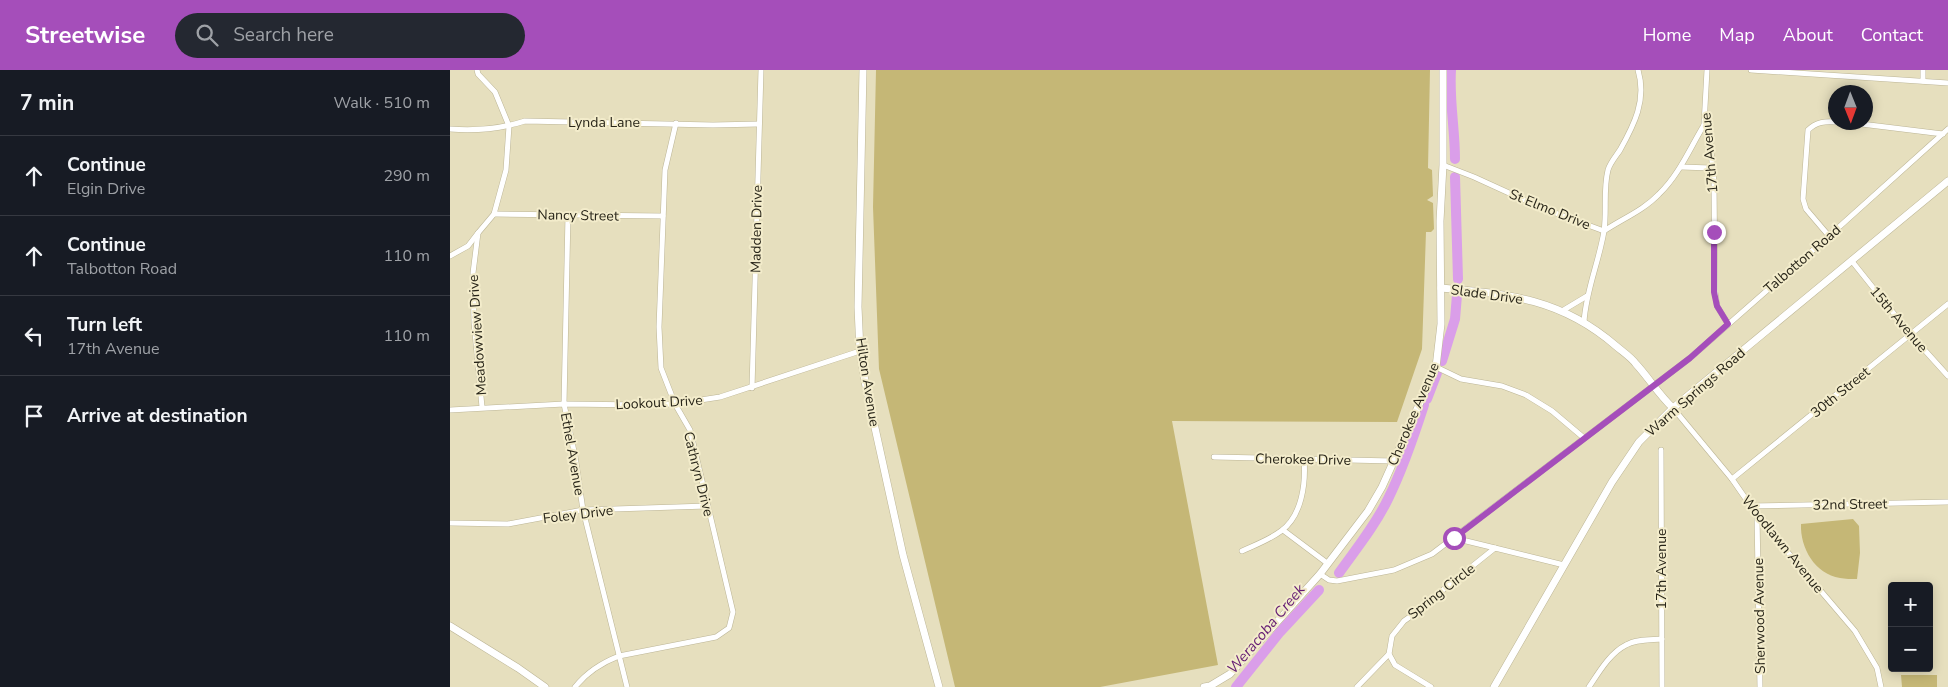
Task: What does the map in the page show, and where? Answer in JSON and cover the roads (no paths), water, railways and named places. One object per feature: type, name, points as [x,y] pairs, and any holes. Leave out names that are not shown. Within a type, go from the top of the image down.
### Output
[{"type":"street","points":[[450,256],[468,246],[494,214],[506,170],[509,126],[494,92],[478,74],[477,70]]},
{"type":"street","name":"Madden Drive","points":[[752,388],[761,70]]},
{"type":"street","name":"Hilton Avenue","points":[[863,70],[858,307],[860,351],[866,387],[902,547],[940,687]]},
{"type":"street","name":"Cherokee Avenue","points":[[1208,687],[1230,674],[1320,574],[1376,498],[1436,367],[1441,324],[1440,221],[1443,165],[1443,70]]},
{"type":"street","points":[[1584,322],[1587,296],[1604,231],[1604,199],[1608,168],[1634,125],[1638,114],[1641,93],[1638,70]]},
{"type":"street","name":"17th Avenue","points":[[1707,70],[1704,125],[1709,131],[1714,182],[1714,292],[1717,306],[1728,324]]},
{"type":"street","points":[[1751,70],[1948,82]]},
{"type":"street","points":[[1923,70],[1923,81]]},
{"type":"street","name":"Lynda Lane","points":[[450,130],[486,129],[509,126],[525,121],[713,125],[759,124]]},
{"type":"street","points":[[1828,122],[1820,122],[1808,130],[1803,199],[1806,209],[1830,236]]},
{"type":"street","name":"Cathryn Drive","points":[[574,687],[588,672],[619,656],[716,637],[729,628],[733,612],[690,430],[675,404],[661,368],[659,328],[665,170],[676,123]]},
{"type":"street","name":"St Elmo Drive","points":[[1443,165],[1542,208],[1604,231],[1636,212],[1659,194],[1681,167],[1704,125]]},
{"type":"street","points":[[1873,125],[1943,134]]},
{"type":"street","name":"Talbotton Road","points":[[1320,574],[1329,580],[1337,581],[1394,570],[1432,554],[1690,358],[1830,236],[1948,129]]},
{"type":"street","points":[[1681,167],[1712,168]]},
{"type":"street","name":"Warm Springs Road","points":[[1494,687],[1612,482],[1632,452],[1673,408],[1948,181]]},
{"type":"street","name":"Nancy Street","points":[[494,214],[663,216]]},
{"type":"street","name":"Ethel Avenue","points":[[568,215],[564,404],[575,456],[583,510],[627,687]]},
{"type":"street","name":"Meadowview Drive","points":[[478,233],[472,273],[474,322],[482,408]]},
{"type":"street","name":"15th Avenue","points":[[1851,260],[1911,335],[1948,376]]},
{"type":"street","name":"Slade Drive","points":[[1441,288],[1498,293],[1530,300],[1562,311],[1584,322],[1603,335],[1636,363],[1673,408]]},
{"type":"street","points":[[1562,311],[1587,296]]},
{"type":"street","name":"30th Street","points":[[1732,479],[1948,304]]},
{"type":"street","name":"Lookout Drive","points":[[450,410],[564,404],[675,404],[720,397],[752,388],[860,351]]},
{"type":"street","points":[[1436,367],[1462,379],[1502,386],[1526,395],[1552,411],[1584,438]]},
{"type":"street","name":"Woodlawn Avenue","points":[[1673,408],[1732,479],[1758,515],[1855,631],[1877,668],[1881,687]]},
{"type":"street","name":"17th Avenue","points":[[1661,450],[1662,687]]},
{"type":"street","name":"Cherokee Drive","points":[[1214,457],[1393,461]]},
{"type":"street","points":[[1242,551],[1283,530],[1298,508],[1305,474],[1304,459]]},
{"type":"street","name":"32nd Street","points":[[1751,506],[1948,502]]},
{"type":"street","name":"Foley Drive","points":[[450,523],[508,524],[583,510],[707,506]]},
{"type":"street","name":"Sherwood Avenue","points":[[1758,515],[1760,687]]},
{"type":"street","points":[[1283,530],[1328,563]]},
{"type":"street","points":[[1454,538],[1564,565]]},
{"type":"street","name":"Spring Circle","points":[[1389,654],[1392,636],[1404,621],[1428,604],[1495,548]]},
{"type":"street","points":[[450,626],[545,687]]},
{"type":"street","points":[[1589,687],[1603,666],[1626,644],[1640,640],[1662,639]]},
{"type":"street","points":[[1357,687],[1389,654],[1395,665],[1430,687]]},
{"type":"waterway","name":"Weracoba Creek","points":[[1451,70],[1455,159]]},
{"type":"waterway","name":"Weracoba Creek","points":[[1455,177],[1458,279]]},
{"type":"waterway","name":"Weracoba Creek","points":[[1442,361],[1455,319],[1457,295]]},
{"type":"waterway","name":"Weracoba Creek","points":[[1427,399],[1437,373]]},
{"type":"waterway","name":"Weracoba Creek","points":[[1339,573],[1383,509],[1403,464],[1424,405]]},
{"type":"waterway","name":"Weracoba Creek","points":[[1236,687],[1280,632],[1319,590]]}]
